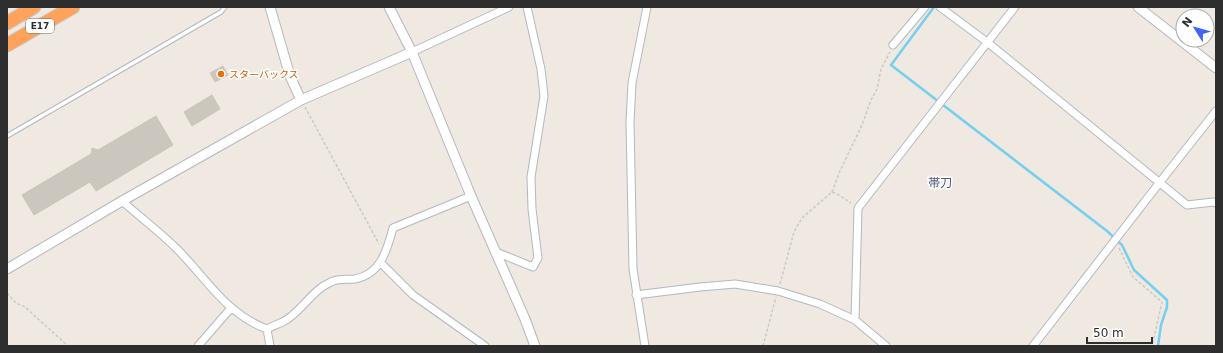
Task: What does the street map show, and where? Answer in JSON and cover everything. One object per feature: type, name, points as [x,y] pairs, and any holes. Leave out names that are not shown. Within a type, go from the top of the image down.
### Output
[{"type":"highway","name":"E17","points":[[7,23],[34,7]]},
{"type":"highway","name":"E17","points":[[7,45],[73,7]]},
{"type":"street","points":[[270,7],[290,76],[301,100]]},
{"type":"street","points":[[389,7],[412,52],[535,346]]},
{"type":"street","points":[[7,269],[122,201],[301,100],[412,52],[509,7]]},
{"type":"street","points":[[496,252],[533,266],[538,258],[532,209],[531,177],[544,96],[541,69],[527,7]]},
{"type":"street","points":[[645,346],[633,269],[630,122],[632,83],[646,7]]},
{"type":"street","points":[[893,45],[925,7]]},
{"type":"street","points":[[940,7],[987,42],[1187,205],[1213,202],[1216,203]]},
{"type":"street","points":[[856,320],[858,208],[1015,7]]},
{"type":"street","points":[[1138,7],[1216,68]]},
{"type":"street","points":[[1034,346],[1160,182],[1216,112]]},
{"type":"street","points":[[122,201],[177,249],[211,289],[231,308],[249,321],[267,329],[289,319],[320,289],[330,282],[356,279],[371,273],[386,252],[393,228],[471,196]]},
{"type":"street","points":[[380,262],[413,295],[485,346]]},
{"type":"street","points":[[636,295],[735,284],[778,291],[820,304],[856,320],[886,346]]},
{"type":"street","points":[[198,346],[231,308]]},
{"type":"street","points":[[267,329],[270,346]]},
{"type":"lane","points":[[7,136],[221,12],[225,7]]},
{"type":"path","points":[[764,346],[794,232],[803,217],[832,192],[840,171],[862,125],[870,100],[877,89],[882,69],[893,45]]},
{"type":"path","points":[[301,100],[380,245],[386,252]]},
{"type":"path","points":[[832,192],[858,208]]},
{"type":"path","points":[[1114,242],[1119,247],[1132,277],[1162,302],[1152,346]]},
{"type":"path","points":[[7,293],[16,303],[25,307],[68,346]]},
{"type":"building","points":[[223,66],[228,75],[215,82],[210,73]]},
{"type":"building","points":[[212,95],[220,109],[192,126],[184,112]]},
{"type":"building","points":[[156,116],[173,145],[96,191],[90,182],[34,215],[22,195],[91,154],[92,148],[98,150]]},
{"type":"waterway","points":[[934,7],[891,65],[1107,231],[1122,245],[1134,270],[1167,300],[1167,307],[1161,325],[1158,346]]},
{"type":"place","name":"スターバックス","points":[[221,74]]},
{"type":"district","name":"帯刀","points":[[940,183]]}]
